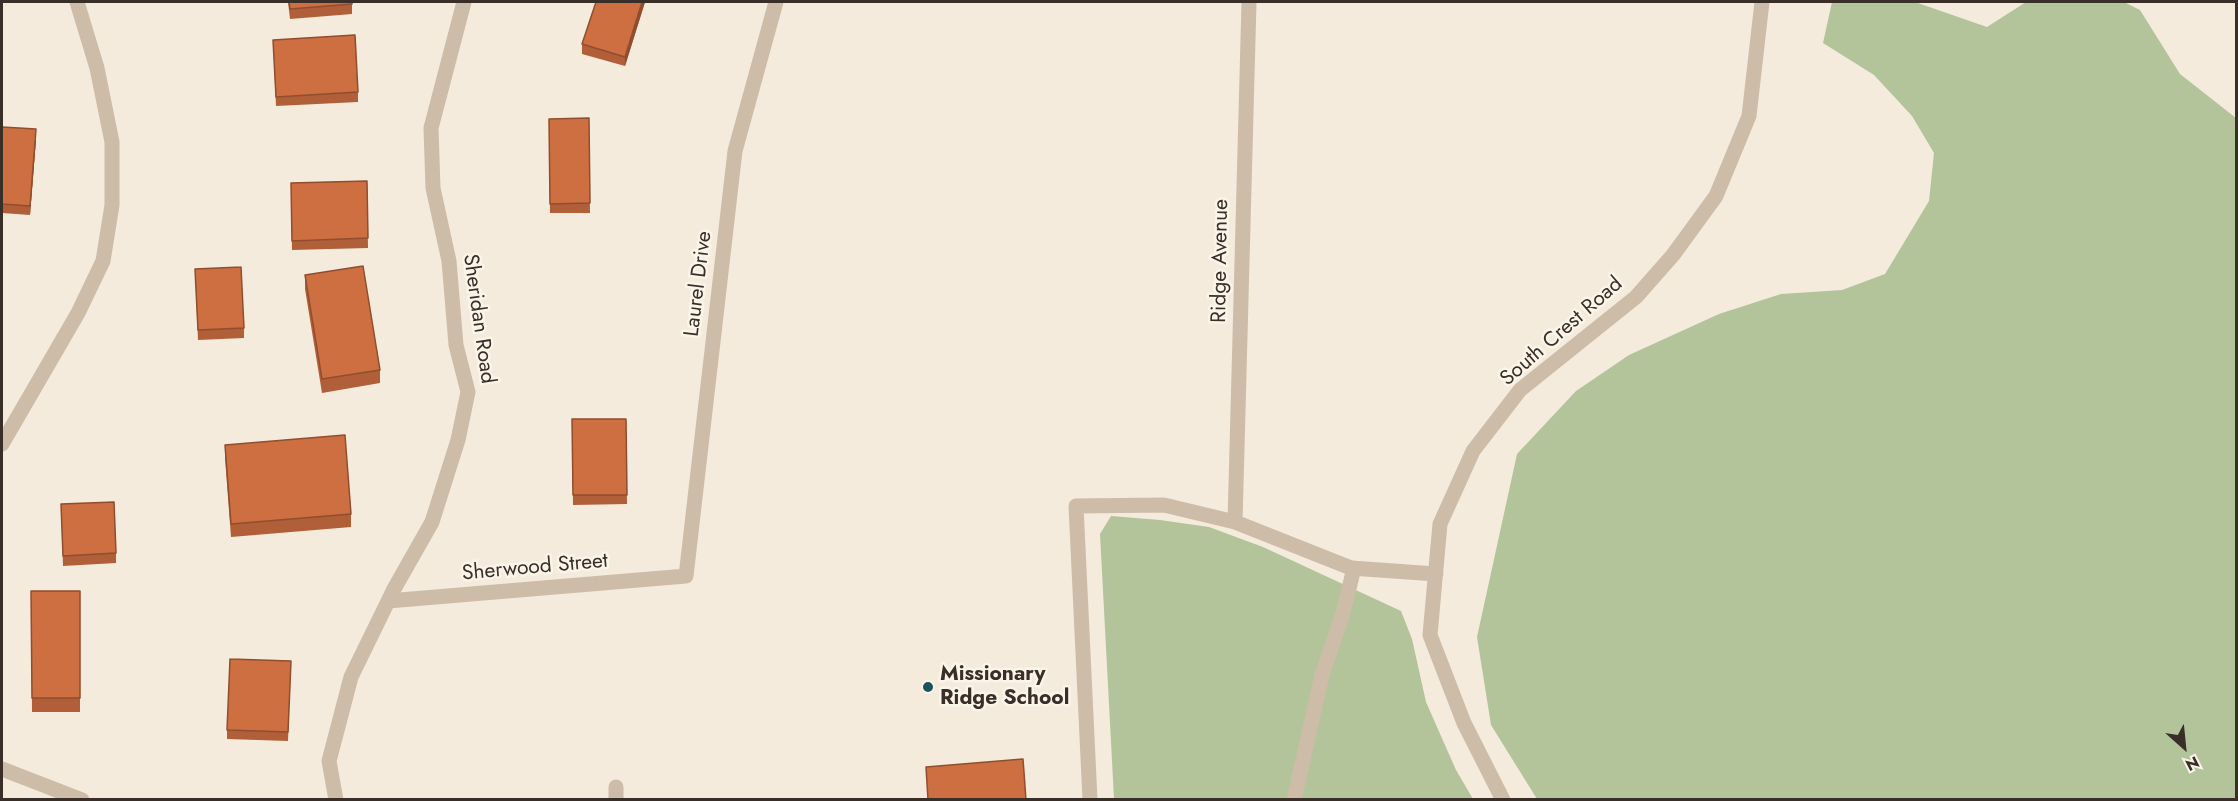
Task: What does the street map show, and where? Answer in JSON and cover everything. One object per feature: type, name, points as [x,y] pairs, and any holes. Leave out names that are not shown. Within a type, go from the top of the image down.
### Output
[{"type":"street","points":[[2,444],[78,312],[103,261],[112,205],[112,142],[97,68],[77,2]]},
{"type":"street","name":"Sheridan Road","points":[[336,800],[329,761],[351,677],[388,602],[432,522],[458,440],[468,392],[456,345],[449,261],[433,188],[431,128],[464,2]]},
{"type":"street","name":"Laurel Drive","points":[[686,576],[735,151],[776,2]]},
{"type":"street","name":"Ridge Avenue","points":[[1235,522],[1249,2]]},
{"type":"street","name":"South Crest Road","points":[[1503,800],[1464,723],[1430,635],[1440,524],[1473,451],[1520,390],[1636,297],[1673,255],[1716,196],[1749,116],[1762,2]]},
{"type":"street","points":[[1090,800],[1076,506],[1164,505],[1235,522],[1354,568],[1436,574]]},
{"type":"street","points":[[1294,800],[1322,675],[1343,613],[1354,568]]},
{"type":"street","name":"Sherwood Street","points":[[388,602],[686,576]]},
{"type":"street","points":[[2,769],[82,800]]},
{"type":"green space","points":[[1832,2],[1915,2],[1987,27],[2026,2],[2124,2],[2140,10],[2180,74],[2236,118],[2236,799],[1537,799],[1491,725],[1477,637],[1517,454],[1576,391],[1629,355],[1719,314],[1781,294],[1842,290],[1885,274],[1929,201],[1934,153],[1912,116],[1874,75],[1823,43]]},
{"type":"green space","points":[[1111,516],[1209,527],[1263,547],[1401,611],[1412,639],[1426,702],[1456,770],[1473,799],[1114,799],[1100,534]]},
{"type":"building","points":[[289,2],[352,2],[352,4],[290,9]]},
{"type":"building","points":[[596,2],[642,2],[625,57],[582,44]]},
{"type":"building","points":[[355,35],[358,92],[276,97],[273,40]]},
{"type":"building","points":[[589,118],[590,203],[550,204],[549,119]]},
{"type":"building","points":[[2,127],[36,129],[30,206],[2,204]]},
{"type":"building","points":[[367,181],[368,238],[292,241],[291,183]]},
{"type":"building","points":[[363,266],[380,370],[322,379],[305,275]]},
{"type":"building","points":[[241,267],[244,328],[198,330],[195,269]]},
{"type":"building","points":[[572,419],[626,419],[627,495],[573,495]]},
{"type":"building","points":[[345,435],[351,514],[231,524],[225,445]]},
{"type":"building","points":[[114,502],[116,553],[63,556],[61,504]]},
{"type":"building","points":[[31,591],[80,591],[80,698],[32,698]]},
{"type":"building","points":[[230,659],[291,661],[288,732],[227,730]]},
{"type":"building","points":[[1023,759],[1026,800],[928,800],[926,767]]},
{"type":"place","name":"Missionary Ridge School","points":[[928,687]]}]
